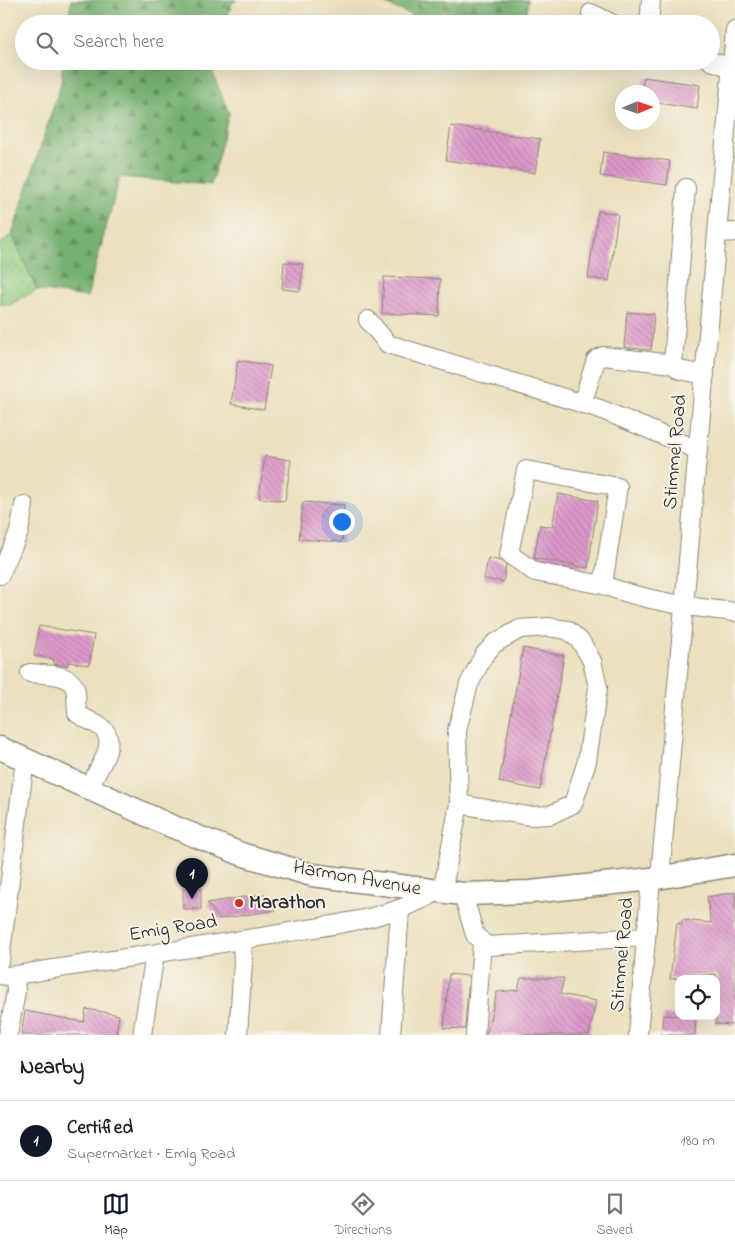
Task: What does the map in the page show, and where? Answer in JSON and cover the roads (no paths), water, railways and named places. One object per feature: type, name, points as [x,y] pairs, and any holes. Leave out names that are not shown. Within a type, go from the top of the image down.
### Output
[{"type":"main road","name":"Harmon Avenue","points":[[0,748],[171,826],[242,854],[312,875],[448,893],[531,892],[656,878],[735,865]]},
{"type":"street","points":[[650,15],[651,0]]},
{"type":"street","points":[[591,13],[595,15]]},
{"type":"street","name":"Stimmel Road","points":[[638,1035],[646,937],[656,878],[684,607],[717,233],[731,110],[735,30]]},
{"type":"street","points":[[720,64],[732,68]]},
{"type":"street","points":[[673,364],[686,188]]},
{"type":"street","points":[[717,233],[735,232]]},
{"type":"street","points":[[368,320],[388,344],[582,404],[698,450]]},
{"type":"street","points":[[582,404],[596,360],[603,356],[673,364],[680,370],[705,375]]},
{"type":"street","points":[[603,586],[618,487],[526,470],[509,554],[535,572],[603,586],[638,598],[684,607],[735,612]]},
{"type":"street","points":[[0,575],[19,532],[24,504]]},
{"type":"street","points":[[459,804],[529,816],[550,815],[573,804],[587,761],[598,687],[592,661],[582,642],[568,630],[548,627],[520,629],[495,643],[484,655],[469,684],[457,730],[459,804],[448,893],[475,935],[487,946],[646,937]]},
{"type":"street","points":[[30,673],[66,678],[72,682],[76,693],[77,713],[85,720],[104,729],[109,737],[108,750],[88,788]]},
{"type":"street","points":[[0,960],[7,846],[25,759]]},
{"type":"street","name":"Emig Road","points":[[8,975],[155,954],[379,916],[448,893]]},
{"type":"street","points":[[391,1035],[400,910]]},
{"type":"street","points":[[238,1035],[243,963],[242,940]]},
{"type":"street","points":[[475,1035],[482,943]]},
{"type":"street","points":[[142,1035],[155,954]]},
{"type":"street","points":[[8,975],[16,992],[8,1035]]},
{"type":"place","name":"Certified","points":[[192,899]]},
{"type":"place","name":"Marathon","points":[[239,903]]}]
